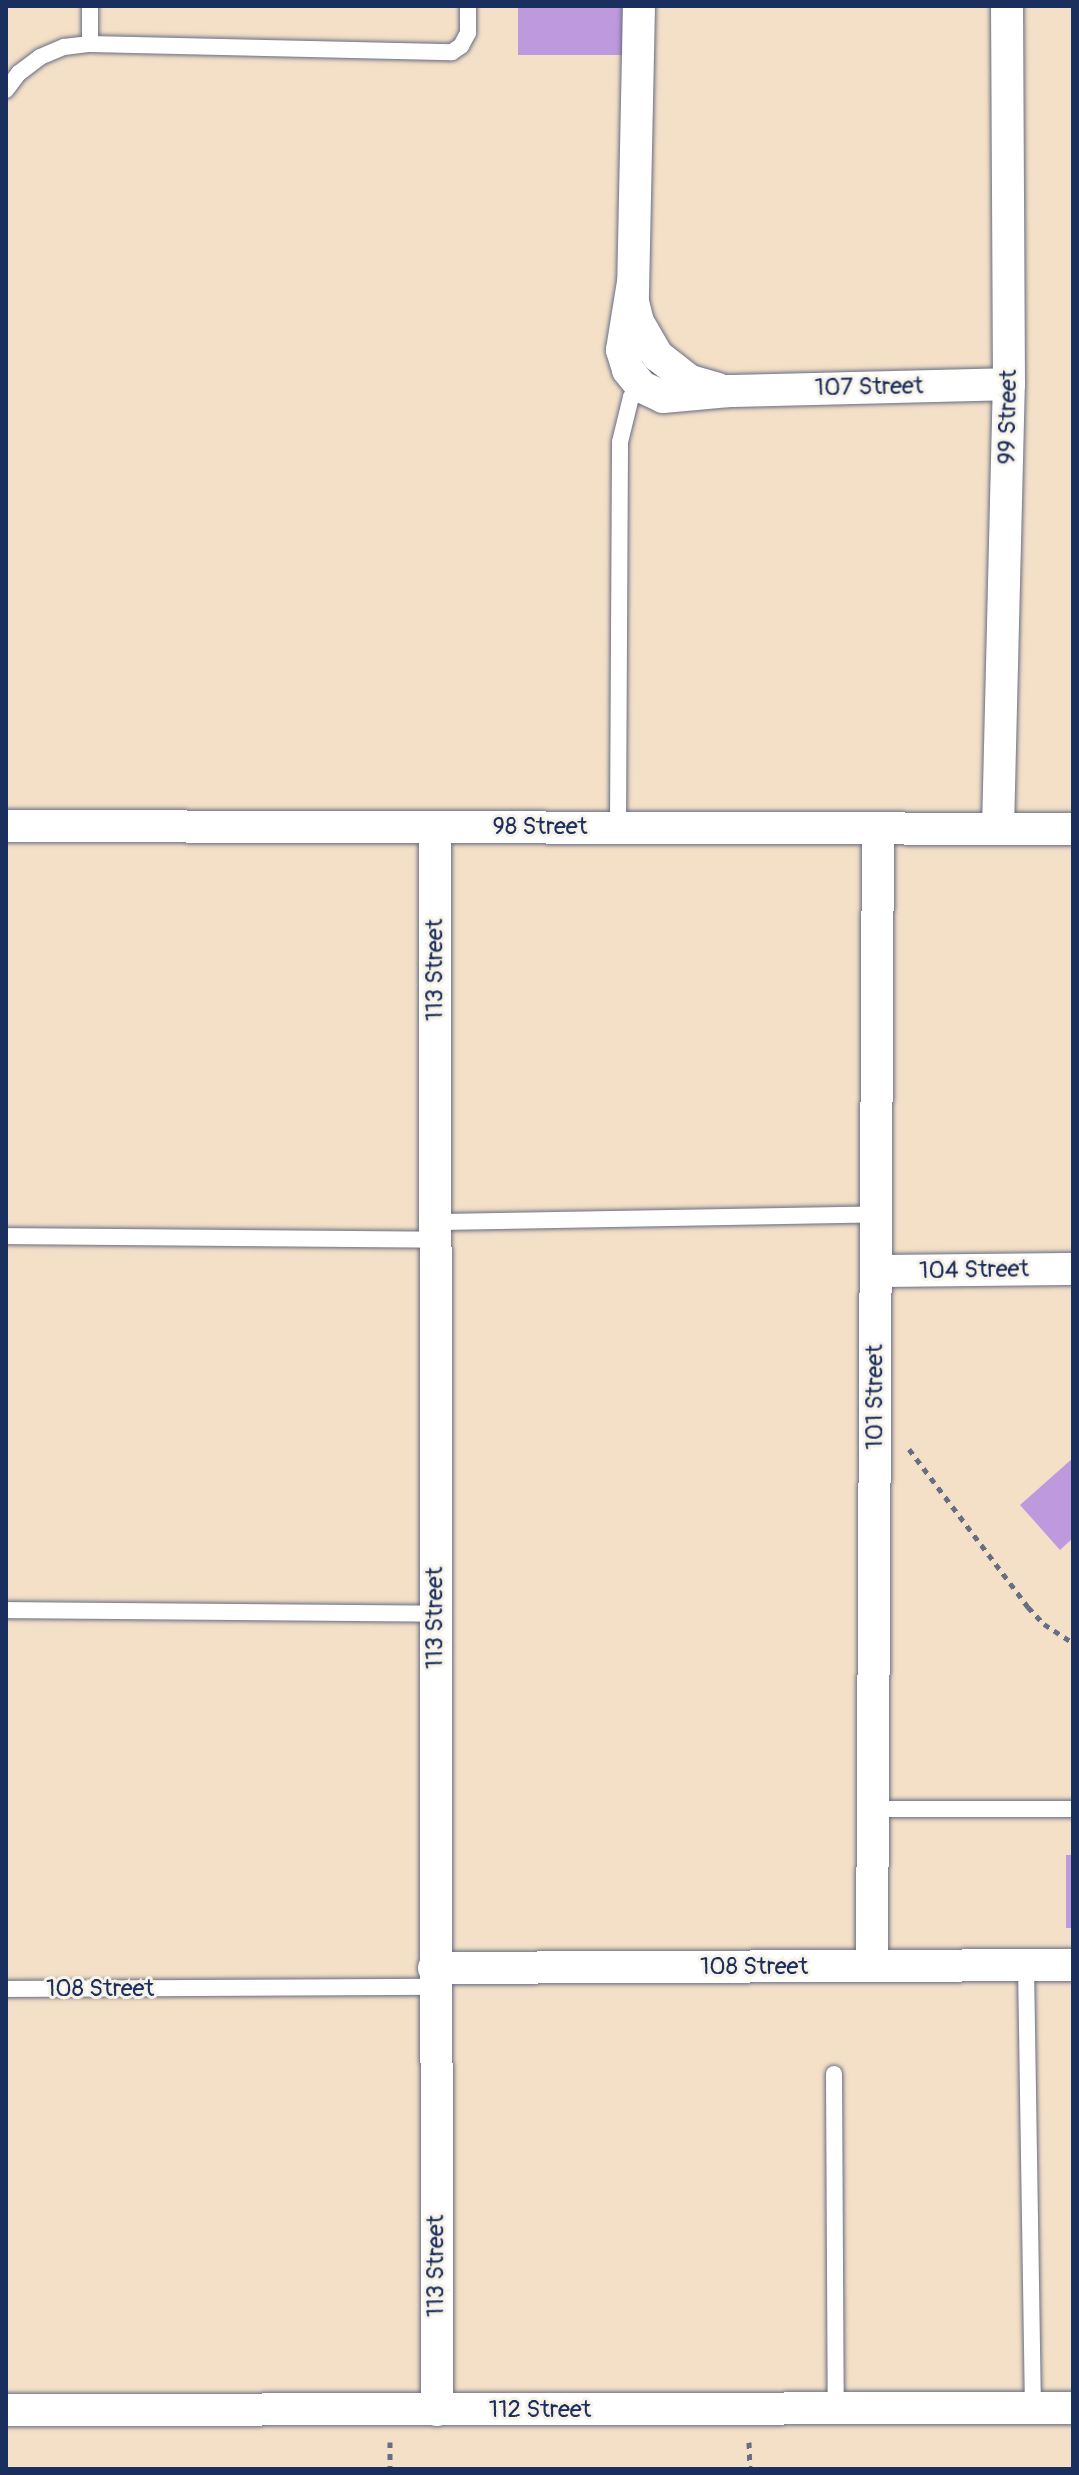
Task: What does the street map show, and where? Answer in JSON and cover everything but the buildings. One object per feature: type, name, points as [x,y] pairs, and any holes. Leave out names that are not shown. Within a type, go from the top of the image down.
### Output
[{"type":"street","name":"107 Street","points":[[639,6],[633,282],[622,350],[628,370],[642,387],[663,397],[729,391],[1009,384]]},
{"type":"street","name":"99 Street","points":[[998,829],[1009,384],[1007,6]]},
{"type":"street","name":"107 Street","points":[[633,282],[638,322],[658,356],[690,381],[729,391]]},
{"type":"street","name":"98 Street","points":[[6,826],[1073,829]]},
{"type":"street","name":"113 Street","points":[[435,827],[434,1978],[437,2410]]},
{"type":"street","name":"101 Street","points":[[872,1966],[878,828]]},
{"type":"street","name":"104 Street","points":[[876,1271],[1073,1269]]},
{"type":"street","name":"108 Street","points":[[434,1978],[872,1966],[1073,1965]]},
{"type":"street","name":"112 Street","points":[[6,2410],[1073,2408]]},
{"type":"lane","points":[[90,6],[90,44]]},
{"type":"lane","points":[[6,90],[19,73],[40,57],[64,47],[90,44],[452,52],[461,46],[468,33],[468,6]]},
{"type":"lane","points":[[618,827],[620,442],[631,397],[642,387]]},
{"type":"lane","points":[[6,1236],[435,1231],[876,1214]]},
{"type":"lane","points":[[6,1610],[435,1614]]},
{"type":"lane","points":[[873,1809],[1073,1809]]},
{"type":"lane","points":[[1026,1965],[1033,2409]]},
{"type":"lane","name":"108 Street","points":[[6,1989],[434,1978]]},
{"type":"lane","points":[[834,2074],[836,2409]]},
{"type":"path","points":[[875,1404],[1028,1607],[1044,1624],[1073,1643]]}]
